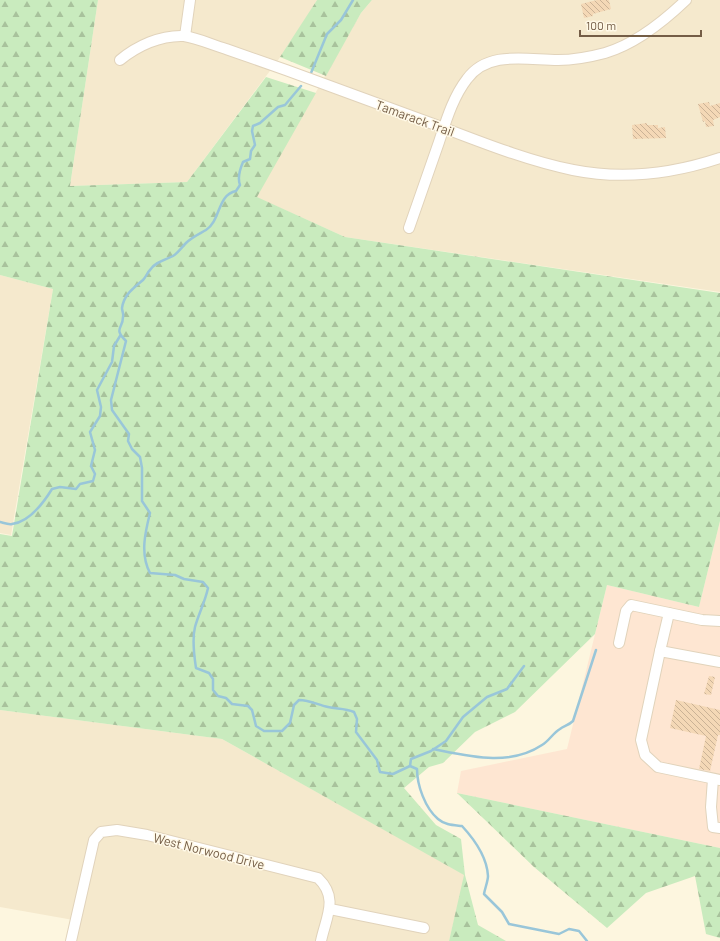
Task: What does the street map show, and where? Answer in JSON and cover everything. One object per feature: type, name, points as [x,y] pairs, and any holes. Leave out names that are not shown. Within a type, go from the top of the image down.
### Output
[{"type":"street","points":[[185,36],[190,0]]},
{"type":"street","points":[[409,228],[444,128],[467,77],[479,68],[503,59],[521,58],[565,60],[606,53],[634,41],[667,17],[686,0]]},
{"type":"street","name":"Tamarack Trail","points":[[120,60],[134,50],[151,42],[169,37],[185,36],[275,66],[542,162],[597,174],[628,175],[661,173],[690,167],[720,158]]},
{"type":"street","points":[[619,643],[628,607],[631,605],[702,620],[720,621]]},
{"type":"street","points":[[669,613],[641,740],[645,755],[658,767],[717,780],[711,807],[713,827],[720,828]]},
{"type":"street","points":[[660,651],[720,662]]},
{"type":"street","name":"West Norwood Drive","points":[[71,941],[94,840],[101,832],[109,830],[131,832],[318,878],[325,885],[329,893],[330,909]]},
{"type":"street","points":[[321,941],[330,909],[424,928]]},
{"type":"shaded area","points":[[98,0],[317,0],[290,44],[187,182],[70,186]]},
{"type":"shaded area","points":[[372,0],[720,0],[720,292],[345,237],[256,197],[361,13]]},
{"type":"shaded area","points":[[0,275],[53,289],[11,535],[0,533]]},
{"type":"shaded area","points":[[720,521],[720,848],[457,793],[461,771],[567,749],[607,585],[699,607]]},
{"type":"shaded area","points":[[0,710],[222,739],[465,875],[449,941],[75,941],[79,921],[0,907]]},
{"type":"green space","points":[[0,0],[98,0],[70,186],[187,182],[266,77],[316,93],[257,197],[345,237],[720,293],[720,521],[699,607],[607,585],[595,634],[515,712],[475,732],[443,763],[429,767],[404,788],[436,825],[461,839],[465,875],[478,925],[506,941],[449,941],[464,875],[222,739],[0,710],[0,534],[12,536],[53,289],[0,275]]},
{"type":"green space","points":[[317,0],[372,0],[361,13],[326,76],[280,57]]},
{"type":"green space","points":[[457,793],[720,848],[720,938],[706,934],[695,876],[646,893],[607,928],[534,867]]},
{"type":"building","points":[[597,0],[609,0],[611,9],[584,18],[581,4]]},
{"type":"building","points":[[709,102],[710,106],[720,103],[720,117],[713,120],[714,126],[706,127],[698,104]]},
{"type":"building","points":[[647,123],[647,125],[658,125],[658,128],[665,127],[666,138],[633,139],[632,125]]},
{"type":"building","points":[[709,676],[715,677],[711,695],[704,694]]},
{"type":"building","points":[[676,700],[720,710],[720,735],[718,735],[710,771],[699,769],[706,736],[670,728]]},
{"type":"waterway","points":[[311,73],[327,34],[341,20],[353,0]]},
{"type":"waterway","points":[[301,86],[285,105],[278,107],[260,123],[253,126],[252,131],[255,145],[251,151],[250,159],[243,162],[241,167],[239,176],[240,185],[236,191],[225,197],[211,226],[188,241],[175,255],[152,267],[143,280],[130,292],[123,303],[123,321],[119,331],[126,341],[111,400],[112,410],[129,434],[128,441],[132,449],[140,457],[142,468],[142,501],[150,513],[144,543],[147,566],[150,573],[175,575],[184,579],[203,582],[208,588],[195,627],[194,652],[196,668],[209,673],[213,679],[213,690],[218,696],[226,698],[232,704],[248,706],[252,710],[256,726],[264,731],[282,731],[290,723],[294,705],[299,700],[354,712],[357,719],[356,732],[377,760],[380,772],[393,774],[410,766],[417,769],[420,789],[429,809],[433,814],[443,822],[462,826],[471,836],[479,848],[487,869],[488,878],[484,894],[502,912],[509,924],[559,934],[569,929],[579,931],[587,941]]},
{"type":"waterway","points":[[0,522],[11,524],[24,520],[45,500],[52,489],[60,487],[76,489],[80,484],[93,481],[95,474],[91,466],[95,450],[90,432],[100,416],[101,407],[97,390],[112,362],[114,346],[120,336]]},
{"type":"waterway","points":[[433,749],[474,757],[502,758],[529,752],[542,745],[558,731],[573,721],[596,650]]},
{"type":"waterway","points":[[410,766],[411,759],[431,751],[446,741],[463,717],[487,697],[507,689],[524,666]]}]
